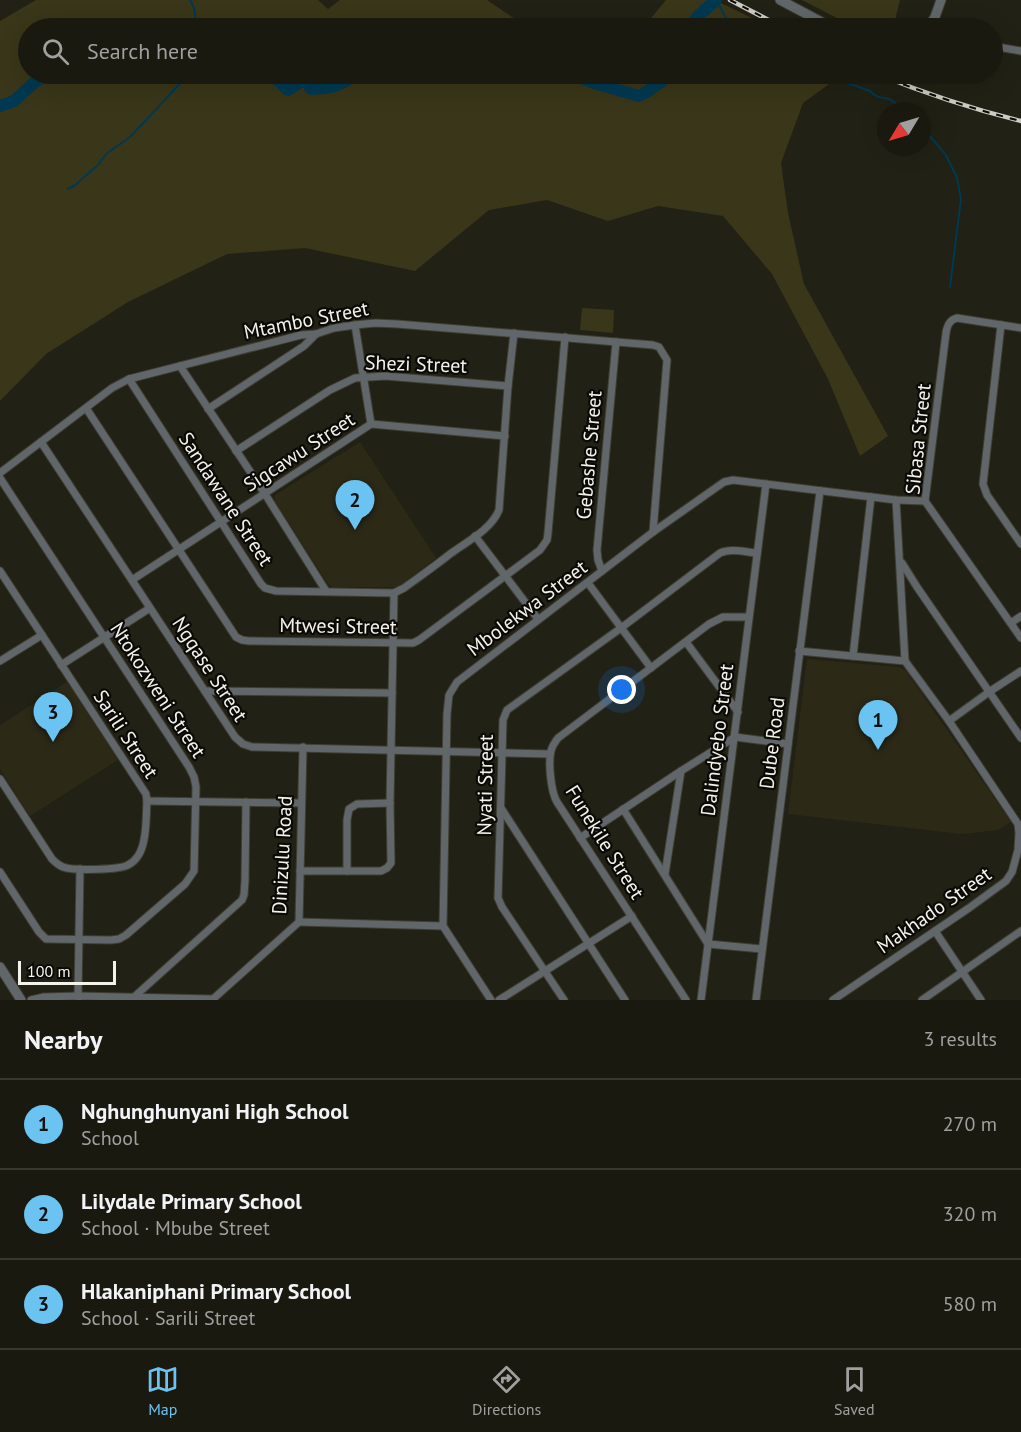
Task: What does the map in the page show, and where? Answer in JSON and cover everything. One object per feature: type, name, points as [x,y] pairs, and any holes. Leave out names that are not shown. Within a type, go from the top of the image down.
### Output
[{"type":"street","points":[[780,0],[814,18]]},
{"type":"street","points":[[934,18],[941,0]]},
{"type":"street","points":[[1003,48],[1021,51]]},
{"type":"street","name":"Sibasa Street","points":[[1001,325],[957,318],[949,323],[925,501],[1021,638]]},
{"type":"street","name":"Mtambo Street","points":[[0,473],[112,388],[129,379],[302,335],[375,323],[565,337],[653,345],[659,347],[666,360],[653,532]]},
{"type":"street","points":[[355,325],[371,424]]},
{"type":"street","points":[[1021,328],[1001,325],[983,484],[987,495],[1021,544]]},
{"type":"street","points":[[300,871],[381,871],[391,863],[393,593],[404,588],[475,536],[493,520],[499,510],[514,333]]},
{"type":"street","points":[[208,409],[304,346],[316,334]]},
{"type":"street","name":"Mtwesi Street","points":[[86,408],[236,637],[242,640],[413,643],[540,550],[547,540],[565,337]]},
{"type":"street","name":"Gebashe Street","points":[[602,571],[597,550],[616,342]]},
{"type":"street","points":[[180,366],[326,591]]},
{"type":"street","name":"Shezi Street","points":[[236,451],[348,380],[385,375],[508,386]]},
{"type":"street","name":"Sandawane Street","points":[[129,379],[265,588],[276,591],[393,593]]},
{"type":"street","name":"Sigcawu Street","points":[[132,580],[371,424],[505,436]]},
{"type":"street","name":"Ngqase Street","points":[[41,442],[235,737],[243,744],[252,747],[550,754]]},
{"type":"street","name":"Ntokozweni Street","points":[[0,478],[193,773],[196,787],[194,871],[189,880],[123,937],[111,940],[49,939],[43,936],[0,872]]},
{"type":"street","name":"Mbolekwa Street","points":[[443,926],[448,704],[452,689],[466,674],[653,532],[724,482],[733,480],[896,500],[925,501]]},
{"type":"street","name":"Dalindyebo Street","points":[[701,1000],[766,484]]},
{"type":"street","name":"Dube Road","points":[[756,1000],[820,491]]},
{"type":"street","points":[[853,656],[871,497]]},
{"type":"street","points":[[799,651],[905,661],[896,500]]},
{"type":"street","points":[[475,536],[538,619]]},
{"type":"street","name":"Nyati Street","points":[[564,1000],[498,898],[501,753],[503,720],[507,710],[720,554],[731,550],[757,553]]},
{"type":"street","points":[[901,561],[917,588],[1021,738]]},
{"type":"street","name":"Sarili Street","points":[[0,571],[146,794],[143,847],[134,861],[120,868],[80,869],[61,866],[52,858],[1,783]]},
{"type":"street","points":[[588,582],[651,668]]},
{"type":"street","points":[[902,591],[917,588]]},
{"type":"street","points":[[61,665],[150,608]]},
{"type":"street","points":[[1011,622],[1021,616]]},
{"type":"street","points":[[550,754],[558,738],[709,624],[723,617],[748,617]]},
{"type":"street","points":[[0,662],[42,635]]},
{"type":"street","points":[[686,642],[738,712]]},
{"type":"street","name":"Makhado Street","points":[[833,1000],[969,908],[1006,880],[1019,850],[1018,825],[905,661]]},
{"type":"street","points":[[949,722],[1021,671]]},
{"type":"street","points":[[205,691],[392,693]]},
{"type":"street","points":[[580,838],[735,737],[788,744]]},
{"type":"street","name":"Dinizulu Road","points":[[213,999],[299,922],[303,747]]},
{"type":"street","name":"Funekile Street","points":[[550,754],[553,795],[686,1000]]},
{"type":"street","points":[[665,874],[681,771]]},
{"type":"street","points":[[147,801],[301,803]]},
{"type":"street","points":[[134,997],[242,900],[245,881],[246,802]]},
{"type":"street","points":[[347,871],[349,809],[357,804],[390,803]]},
{"type":"street","points":[[501,808],[625,1000]]},
{"type":"street","points":[[623,809],[708,944],[762,949]]},
{"type":"street","points":[[79,998],[80,869]]},
{"type":"street","points":[[499,1000],[632,916]]},
{"type":"street","points":[[299,922],[443,926],[491,1000]]},
{"type":"street","points":[[935,931],[981,1000]]},
{"type":"street","points":[[922,1000],[1021,931]]},
{"type":"street","points":[[0,967],[21,1000]]},
{"type":"street","points":[[31,1000],[44,997],[213,999]]},
{"type":"shaded area","points":[[36,0],[318,0],[328,9],[340,0],[487,0],[514,18],[18,18],[18,84],[829,84],[803,103],[781,163],[788,213],[804,284],[888,436],[860,456],[828,379],[772,274],[723,216],[658,206],[608,221],[547,200],[489,210],[415,271],[305,248],[227,254],[128,302],[46,354],[0,401],[0,21]]},
{"type":"shaded area","points":[[666,0],[715,0],[752,18],[651,18]]},
{"type":"shaded area","points":[[802,0],[900,0],[896,18],[837,18]]},
{"type":"shaded area","points":[[582,308],[614,310],[613,333],[580,330]]},
{"type":"shaded area","points":[[360,442],[436,558],[397,587],[332,587],[275,501],[275,495]]},
{"type":"shaded area","points":[[807,659],[899,667],[906,671],[1011,822],[998,830],[962,834],[788,814]]},
{"type":"shaded area","points":[[67,682],[118,760],[30,816],[0,769],[0,725]]},
{"type":"waterway","points":[[190,0],[196,18]]},
{"type":"waterway","points":[[716,0],[726,18]]},
{"type":"waterway","points":[[696,18],[716,0]]},
{"type":"waterway","points":[[0,106],[14,101],[33,84]]},
{"type":"waterway","points":[[68,189],[98,165],[106,154],[130,137],[180,84]]},
{"type":"waterway","points":[[281,84],[288,90],[297,84]]},
{"type":"waterway","points":[[308,84],[311,89],[340,84]]},
{"type":"waterway","points":[[597,84],[639,96],[658,84]]},
{"type":"waterway","points":[[850,84],[894,102]]},
{"type":"waterway","points":[[931,137],[946,155],[957,178],[961,199],[950,287]]},
{"type":"railway","points":[[730,0],[765,18]]},
{"type":"railway","points":[[902,84],[1021,121]]},
{"type":"place","name":"Lilydale Primary School","points":[[355,530]]},
{"type":"place","name":"Hlakaniphani Primary School","points":[[53,742]]},
{"type":"place","name":"Nghunghunyani High School","points":[[878,750]]}]
